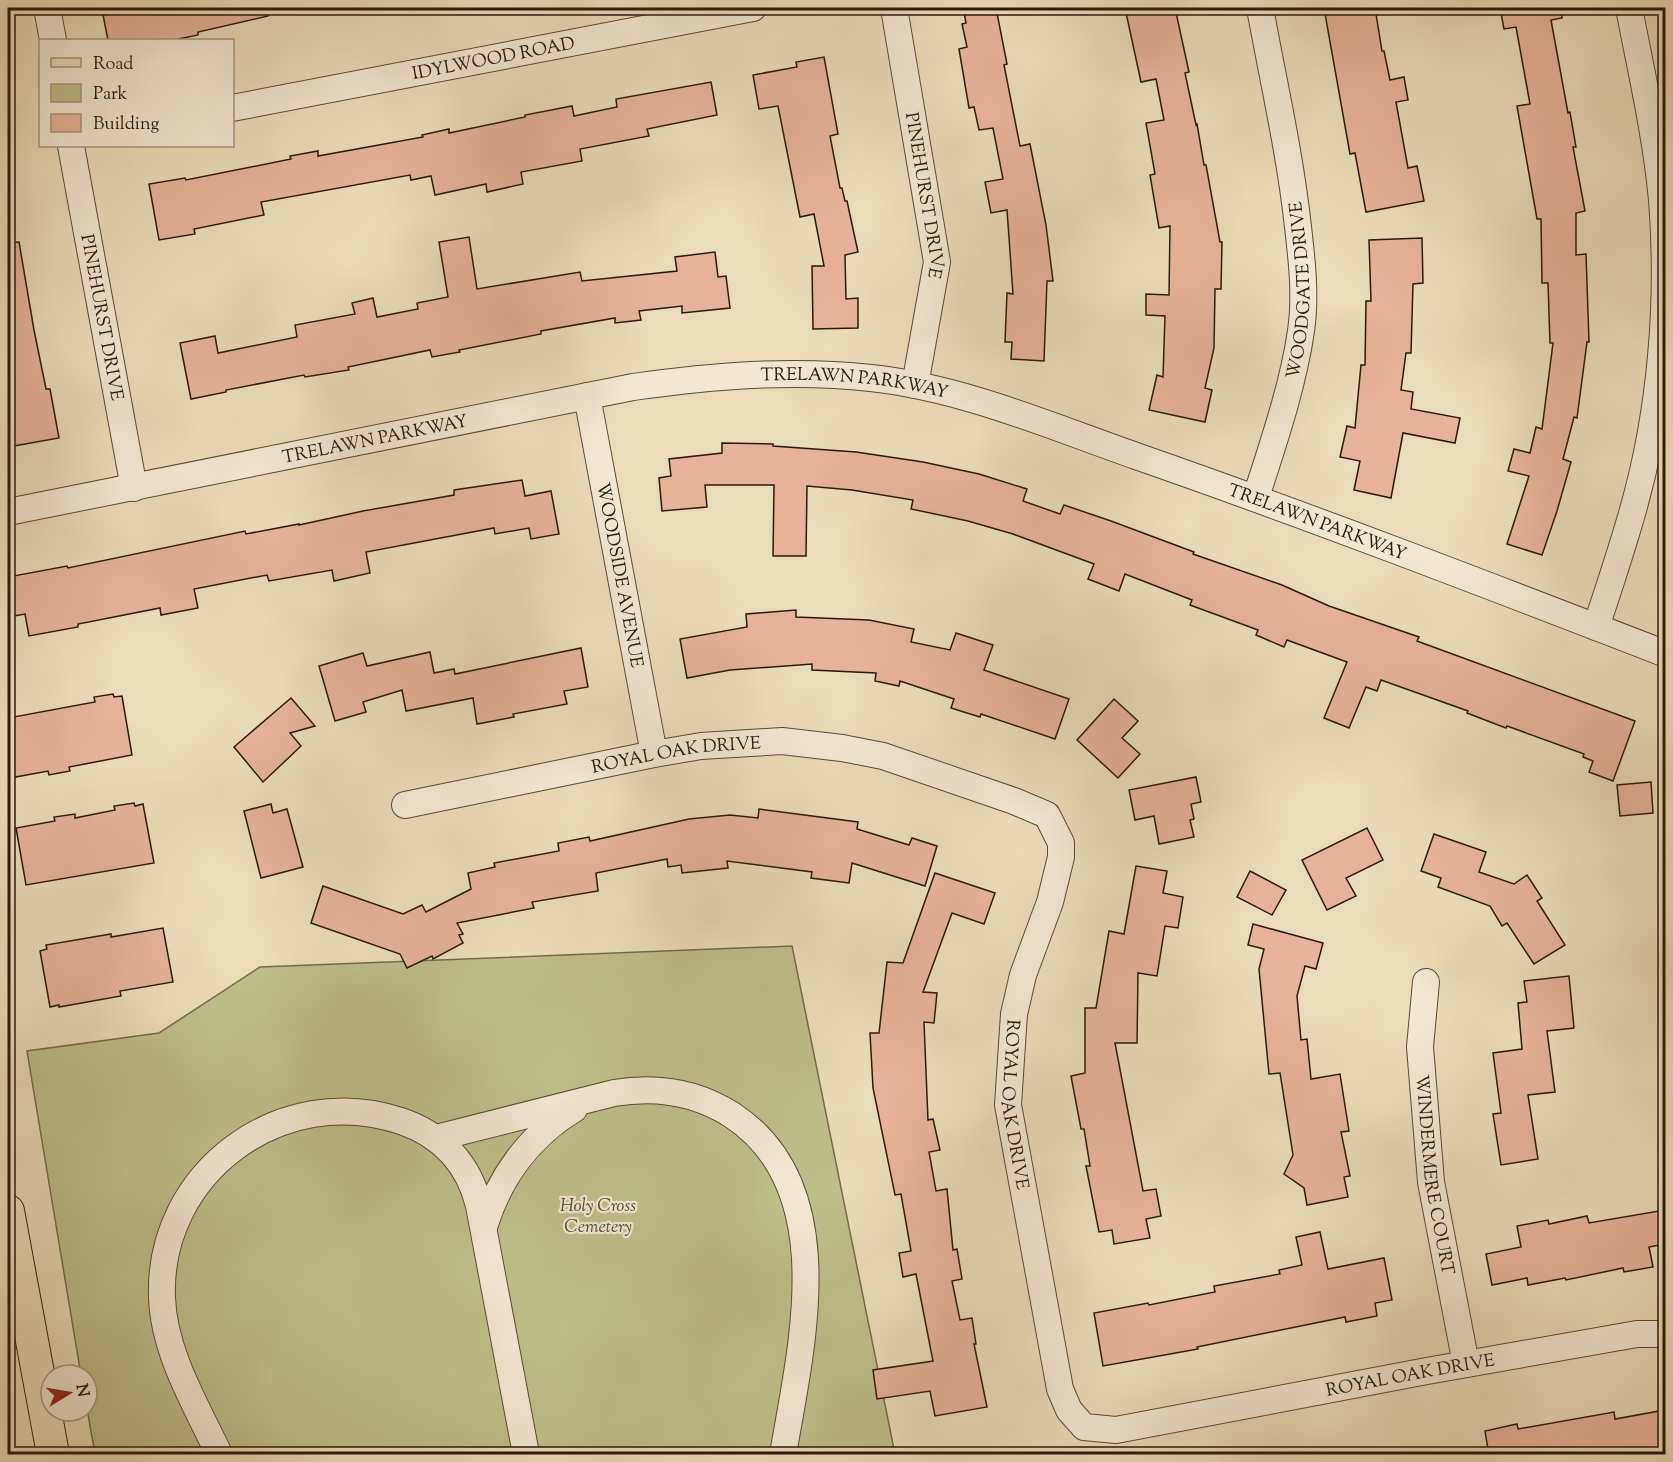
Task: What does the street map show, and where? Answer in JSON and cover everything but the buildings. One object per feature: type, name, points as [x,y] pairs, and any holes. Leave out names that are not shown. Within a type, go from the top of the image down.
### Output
[{"type":"main road","points":[[8,1211],[53,1455]]},
{"type":"street","points":[[47,8],[53,39]]},
{"type":"street","name":"IDYLWOOD ROAD","points":[[234,108],[753,8]]},
{"type":"street","name":"PINEHURST DRIVE","points":[[894,8],[937,262],[915,385]]},
{"type":"street","name":"WOODGATE DRIVE","points":[[1256,497],[1287,394],[1301,331],[1303,293],[1292,179],[1260,8]]},
{"type":"street","points":[[1596,627],[1634,508],[1658,387],[1664,322],[1662,198],[1629,8]]},
{"type":"street","name":"PINEHURST DRIVE","points":[[71,147],[134,488]]},
{"type":"street","name":"TRELAWN PARKWAY","points":[[8,512],[633,387],[696,378],[761,375],[817,374],[872,378],[957,394],[1256,497],[1665,654]]},
{"type":"street","name":"WOODSIDE AVENUE","points":[[587,396],[654,754]]},
{"type":"street","name":"ROYAL OAK DRIVE","points":[[405,805],[701,746],[782,741],[842,748],[883,756],[1014,801],[1047,815],[1061,843],[1061,857],[1050,902],[1023,975],[1014,1014],[1008,1105],[1060,1389],[1069,1410],[1084,1427],[1116,1430],[1637,1334],[1665,1334]]},
{"type":"street","name":"WINDERMERE COURT","points":[[1426,981],[1420,1047],[1431,1182],[1466,1364]]},
{"type":"street","points":[[436,1138],[601,1096],[652,1089],[678,1092],[703,1100],[725,1111],[751,1130],[773,1154],[786,1177],[801,1229],[807,1267],[805,1312],[783,1455]]},
{"type":"street","points":[[484,1229],[494,1197],[521,1155],[544,1130],[571,1111],[601,1096]]},
{"type":"street","points":[[219,1455],[172,1350],[165,1322],[162,1299],[169,1238],[181,1210],[197,1184],[218,1160],[243,1141],[270,1126],[315,1114],[346,1112],[377,1114],[420,1128],[450,1150],[466,1172],[477,1197],[484,1229],[526,1455]]},
{"type":"green space","name":"Holy Cross Cemetery","points":[[792,946],[895,1454],[95,1454],[89,1423],[99,1423],[99,1363],[79,1363],[27,1051],[159,1033],[260,967]]}]
